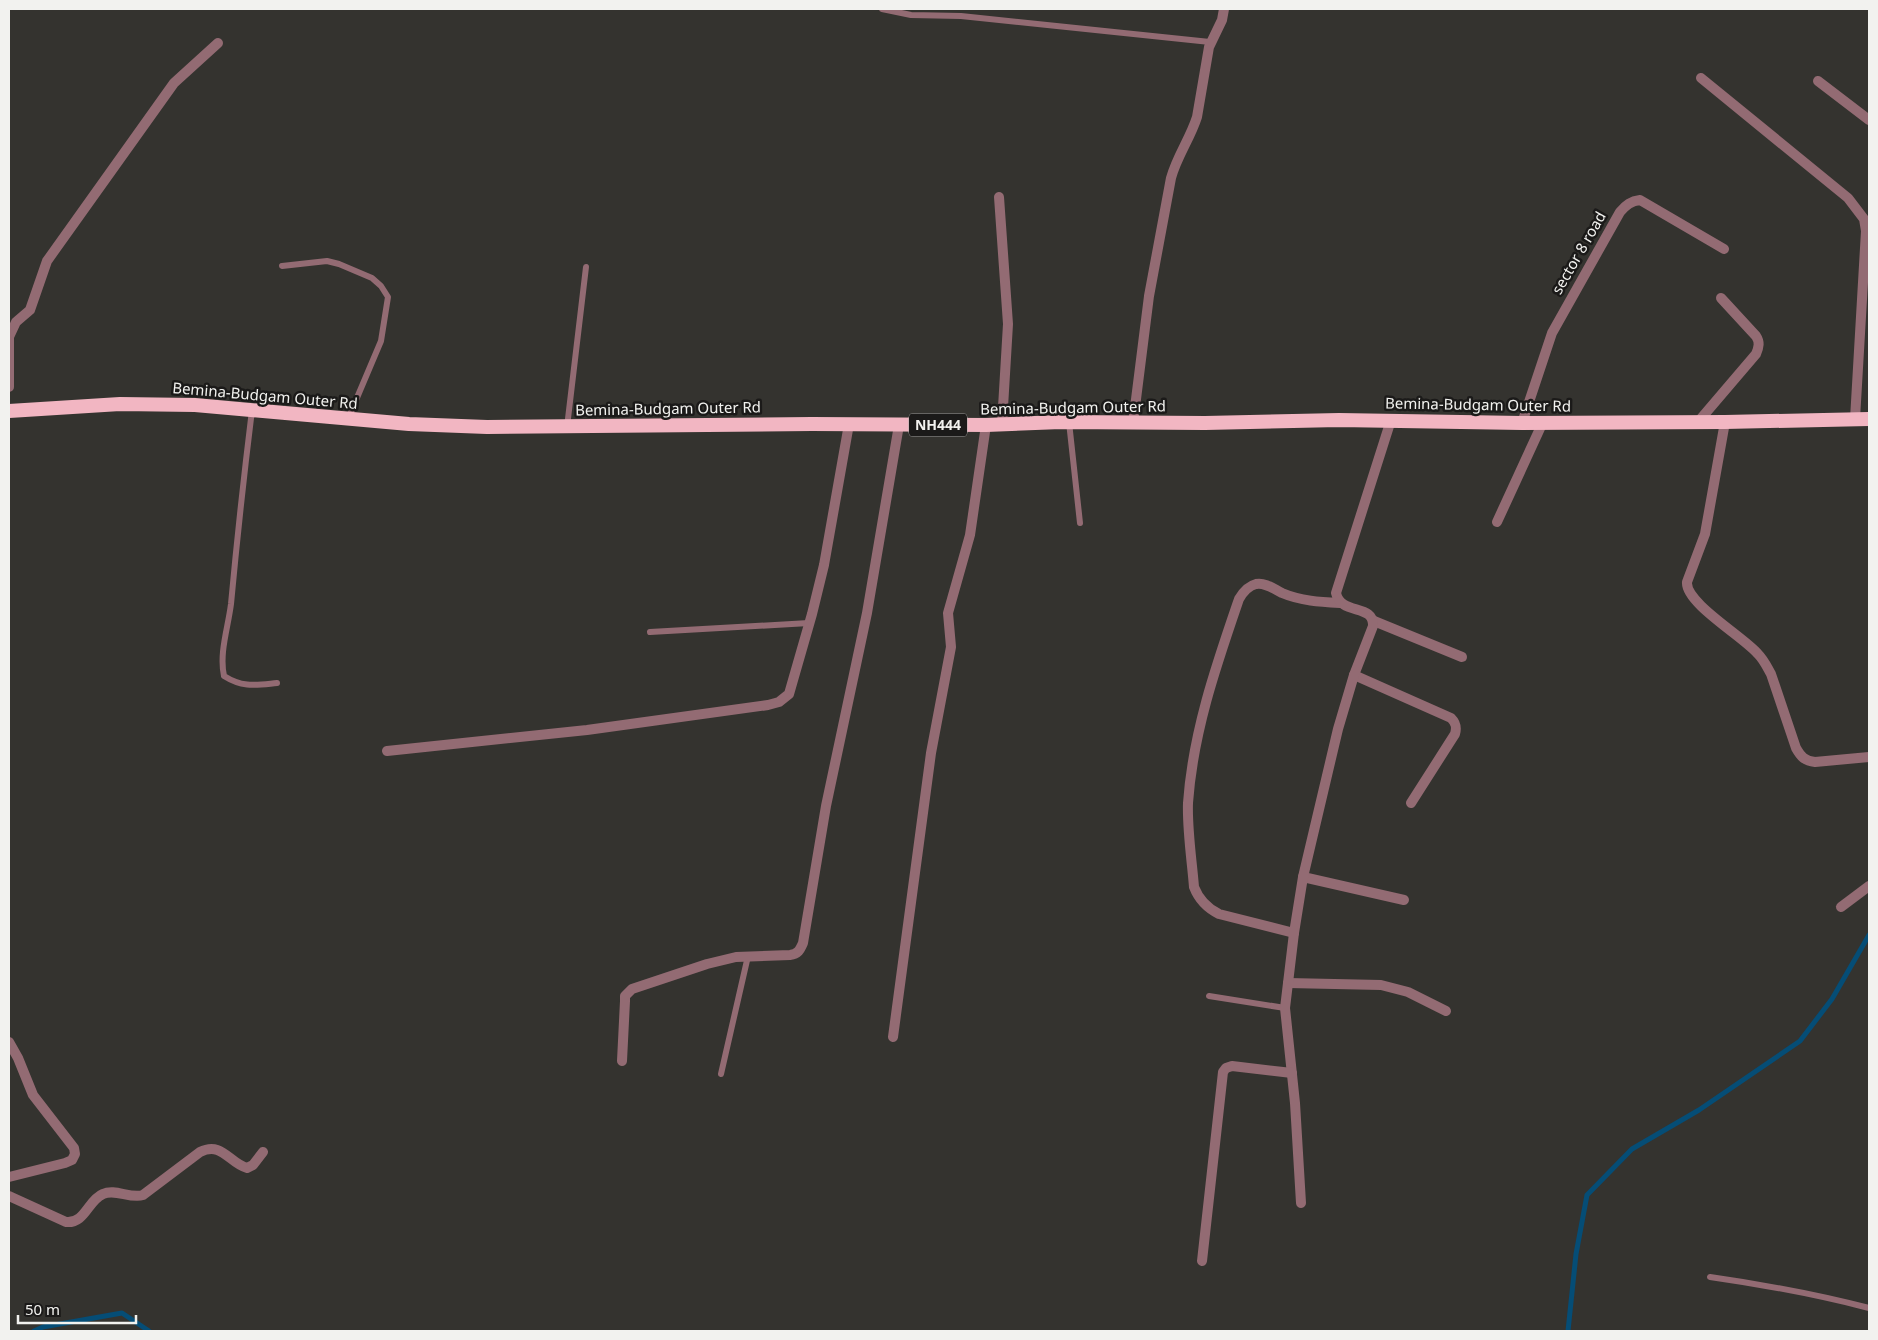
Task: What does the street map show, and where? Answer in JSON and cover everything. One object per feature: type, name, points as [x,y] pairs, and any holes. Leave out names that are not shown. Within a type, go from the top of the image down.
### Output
[{"type":"highway","name":"Bemina-Budgam Outer Rd","points":[[9,411],[120,404],[195,405],[409,424],[487,427],[849,424],[986,425],[1069,422],[1390,420],[1725,422],[1862,419]]},
{"type":"street","points":[[1133,423],[1149,296],[1171,178],[1175,164],[1190,137],[1197,117],[1210,42],[1222,20],[1224,9]]},
{"type":"street","points":[[9,387],[9,337],[16,322],[30,310],[48,261],[174,83],[218,43]]},
{"type":"street","points":[[1701,78],[1848,198],[1867,217],[1862,419]]},
{"type":"street","points":[[1818,81],[1869,120]]},
{"type":"street","points":[[999,197],[1008,324],[1002,424]]},
{"type":"street","name":"sector 8 road","points":[[1522,422],[1545,352],[1561,315],[1620,212],[1627,204],[1640,200],[1724,249]]},
{"type":"street","points":[[1698,422],[1756,354],[1759,348],[1759,340],[1756,336],[1721,298]]},
{"type":"street","points":[[1340,603],[1336,593],[1390,420]]},
{"type":"street","points":[[1497,522],[1543,422]]},
{"type":"street","points":[[1725,422],[1705,534],[1686,588],[1699,604],[1749,645],[1766,664],[1800,756],[1807,761],[1815,762],[1869,756]]},
{"type":"street","points":[[388,751],[586,730],[779,702],[789,694],[824,565],[849,424]]},
{"type":"street","points":[[622,1061],[624,1001],[628,992],[720,960],[748,956],[796,954],[803,943],[826,806],[867,613],[898,425]]},
{"type":"street","points":[[893,1037],[931,753],[951,647],[948,613],[970,536],[986,425]]},
{"type":"street","points":[[1294,933],[1209,910],[1197,895],[1194,887],[1188,806],[1194,752],[1215,670],[1243,592],[1249,587],[1263,584],[1290,596],[1305,600],[1340,603],[1369,614],[1374,620],[1462,657]]},
{"type":"street","points":[[1301,1203],[1292,1073],[1285,1008],[1294,933],[1303,877],[1338,729],[1354,675],[1374,620]]},
{"type":"street","points":[[1354,675],[1451,718],[1455,723],[1455,734],[1411,803]]},
{"type":"street","points":[[1303,877],[1404,900]]},
{"type":"street","points":[[1841,907],[1869,886]]},
{"type":"street","points":[[1288,983],[1381,985],[1408,992],[1446,1012]]},
{"type":"street","points":[[9,1042],[18,1058],[33,1095],[74,1148],[75,1154],[72,1160],[9,1177]]},
{"type":"street","points":[[1202,1261],[1222,1072],[1232,1066],[1292,1073]]},
{"type":"street","points":[[9,1196],[66,1222],[72,1222],[81,1217],[102,1194],[108,1192],[138,1197],[143,1195],[207,1148],[219,1150],[247,1168],[253,1165],[263,1152]]},
{"type":"lane","points":[[882,9],[911,15],[961,16],[1210,42]]},
{"type":"lane","points":[[282,266],[327,261],[339,264],[372,278],[382,286],[388,297],[381,341],[348,419]]},
{"type":"lane","points":[[567,426],[586,267]]},
{"type":"lane","points":[[252,410],[229,617],[221,664],[224,676],[245,686],[277,683]]},
{"type":"lane","points":[[1069,422],[1080,523]]},
{"type":"lane","points":[[650,632],[809,623]]},
{"type":"lane","points":[[721,1074],[748,956]]},
{"type":"lane","points":[[1209,996],[1285,1008]]},
{"type":"lane","points":[[1710,1277],[1808,1292],[1869,1308]]},
{"type":"waterway","points":[[1568,1331],[1576,1254],[1587,1195],[1632,1149],[1699,1110],[1800,1041],[1832,999],[1869,935]]},
{"type":"waterway","points":[[34,1331],[43,1327],[122,1313],[149,1331]]}]
